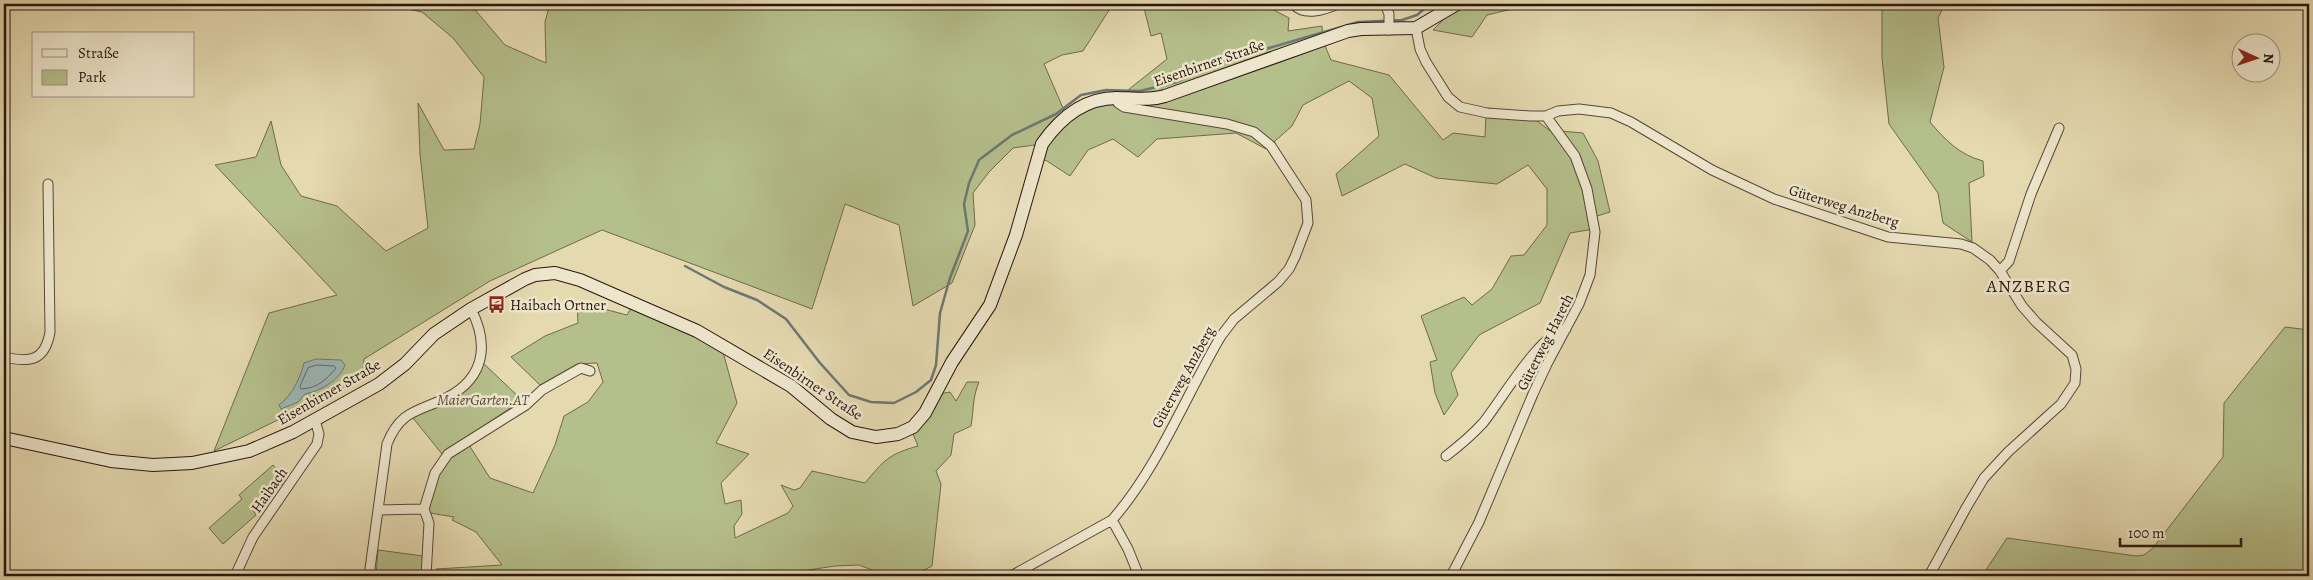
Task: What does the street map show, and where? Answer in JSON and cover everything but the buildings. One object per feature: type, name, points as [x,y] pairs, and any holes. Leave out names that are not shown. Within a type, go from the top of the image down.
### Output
[{"type":"main road","name":"Eisenbirner Straße","points":[[4,438],[111,461],[170,465],[212,460],[249,451],[276,440],[315,420],[391,376],[434,334],[471,309],[535,275],[555,273],[566,275],[697,331],[791,386],[831,419],[852,432],[876,437],[898,434],[913,427],[925,413],[952,362],[990,305],[1020,225],[1034,166],[1042,144],[1058,123],[1072,112],[1097,101],[1118,98],[1155,99],[1348,31],[1389,23],[1416,28],[1457,4]]},
{"type":"street","points":[[1293,4],[1300,10],[1310,11],[1338,4]]},
{"type":"street","points":[[1385,4],[1389,23]]},
{"type":"street","name":"Güterweg Anzberg","points":[[1416,28],[1423,57],[1454,103],[1467,109],[1487,113],[1546,116],[1558,111],[1579,109],[1610,113],[1631,122],[1718,173],[1774,199],[1888,237],[1961,244],[1982,253],[2000,271],[2022,306],[2036,322],[2072,355],[2076,369],[2075,383],[2061,404],[2008,452],[1984,478],[1929,576]]},
{"type":"street","name":"Güterweg Anzberg","points":[[1011,576],[1112,520],[1139,485],[1228,325],[1278,282],[1289,269],[1306,229],[1308,216],[1306,200],[1274,150],[1264,138],[1254,132],[1227,124],[1124,107],[1118,103],[1118,98]]},
{"type":"street","name":"Güterweg Hareth","points":[[1451,576],[1479,522],[1533,394],[1586,290],[1593,258],[1594,222],[1587,189],[1575,156],[1546,116]]},
{"type":"street","points":[[2000,271],[2009,261],[2031,194],[2059,128]]},
{"type":"street","points":[[4,358],[27,360],[36,358],[43,354],[48,346],[50,332],[48,184]]},
{"type":"street","points":[[369,576],[384,455],[394,428],[419,408],[454,393],[468,381],[480,362],[482,346],[481,332],[471,309]]},
{"type":"street","points":[[1446,456],[1480,426],[1516,376],[1543,344],[1556,332],[1566,329]]},
{"type":"street","points":[[426,576],[429,523],[424,509],[435,473],[448,454],[526,405],[542,390],[581,368],[590,371]]},
{"type":"street","name":"Haibach","points":[[234,576],[253,537],[317,444],[319,434],[315,420]]},
{"type":"street","points":[[378,510],[424,509]]},
{"type":"street","points":[[1112,520],[1128,549],[1139,576]]},
{"type":"green space","points":[[384,4],[470,4],[505,45],[546,63],[545,22],[550,4],[1113,4],[1083,51],[1062,55],[1044,64],[1066,115],[1118,98],[1167,59],[1161,33],[1151,36],[1143,4],[1295,4],[1278,6],[1272,9],[1289,18],[1288,31],[1322,26],[1323,41],[1331,60],[1389,75],[1443,140],[1453,133],[1485,137],[1486,113],[1533,118],[1549,130],[1583,133],[1598,161],[1610,212],[1594,217],[1594,229],[1570,233],[1540,303],[1479,335],[1451,373],[1458,395],[1444,415],[1435,393],[1430,362],[1437,360],[1421,316],[1464,297],[1472,305],[1492,289],[1511,256],[1524,255],[1547,225],[1547,189],[1528,165],[1497,184],[1436,178],[1405,164],[1342,196],[1336,174],[1379,136],[1372,98],[1349,81],[1303,105],[1292,126],[1266,149],[1236,133],[1157,139],[1138,157],[1113,139],[1088,150],[1070,176],[1047,161],[1037,157],[1042,144],[1013,148],[989,172],[973,193],[975,225],[952,283],[913,306],[899,225],[845,204],[812,309],[602,230],[490,281],[364,359],[362,379],[214,451],[269,313],[337,295],[215,165],[256,157],[271,121],[281,165],[301,196],[337,206],[386,251],[428,228],[420,154],[418,103],[444,150],[474,149],[480,124],[484,77],[453,38],[422,12]]},
{"type":"green space","points":[[1464,4],[1533,4],[1487,15],[1472,37],[1433,30],[1452,11]]},
{"type":"green space","points":[[1882,4],[1945,4],[1938,18],[1944,67],[1930,122],[1941,135],[1960,151],[1983,161],[1984,176],[1969,183],[1972,242],[1943,223],[1938,193],[1889,124],[1882,58]]},
{"type":"green space","points":[[577,302],[627,315],[631,308],[698,338],[723,352],[737,403],[716,443],[749,454],[721,483],[725,504],[741,500],[742,514],[734,526],[735,538],[788,513],[793,506],[781,485],[794,490],[800,488],[812,471],[865,483],[893,455],[918,446],[913,434],[939,394],[950,392],[956,401],[967,382],[979,382],[974,399],[971,426],[954,434],[951,455],[936,471],[941,484],[932,566],[922,571],[929,576],[888,576],[859,565],[835,566],[789,573],[770,570],[764,576],[435,576],[436,569],[502,565],[476,532],[452,520],[454,517],[430,513],[427,502],[446,459],[469,445],[490,478],[533,493],[555,445],[564,416],[588,402],[603,382],[597,363],[577,364],[540,385],[511,357],[545,336],[578,323]]},
{"type":"green space","points":[[2285,327],[2309,330],[2309,576],[1982,576],[2007,538],[2136,556],[2144,555],[2153,548],[2223,457],[2224,403]]},
{"type":"green space","name":"MaierGarten.AT","points":[[483,363],[522,400],[442,454],[413,418],[474,378]]},
{"type":"green space","points":[[273,465],[286,481],[253,510],[256,515],[223,544],[209,528],[242,499],[239,495]]},
{"type":"green space","points":[[378,550],[423,556],[422,576],[376,576]]},
{"type":"water","points":[[316,359],[341,360],[345,365],[339,375],[329,384],[305,394],[298,402],[281,409],[279,405],[295,386],[304,363]]},
{"type":"waterway","points":[[685,266],[724,287],[757,300],[786,319],[820,363],[849,395],[871,402],[894,403],[916,392],[931,380],[936,365],[940,313],[950,278],[968,231],[964,204],[969,183],[979,160],[1012,135],[1056,114],[1081,95],[1106,90],[1140,91],[1177,82],[1211,65],[1358,22],[1402,20],[1417,15],[1430,4]]},
{"type":"place","name":"Haibach Ortner","points":[[496,305]]},
{"type":"district","name":"ANZBERG","points":[[2029,286]]}]
